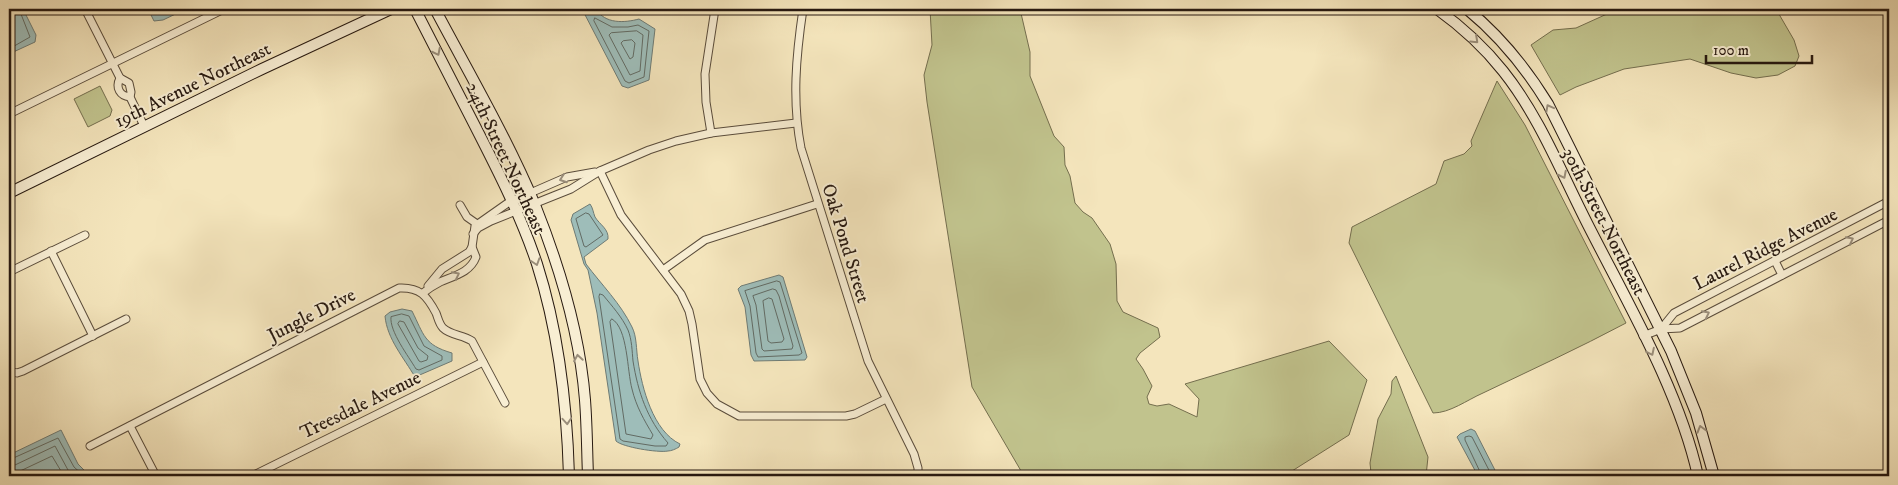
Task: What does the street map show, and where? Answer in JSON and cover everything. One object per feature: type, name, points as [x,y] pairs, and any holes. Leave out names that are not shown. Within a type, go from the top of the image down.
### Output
[{"type":"street","points":[[85,9],[120,78],[129,83],[130,97],[144,126]]},
{"type":"street","points":[[9,114],[224,9]]},
{"type":"street","name":"19th Avenue Northeast","points":[[9,193],[144,126],[391,9]]},
{"type":"street","name":"24th Street Northeast","points":[[414,9],[512,200],[536,264],[552,318],[565,398],[569,476]]},
{"type":"street","name":"24th Street Northeast","points":[[435,9],[529,193],[554,261],[571,319],[585,398],[588,476]]},
{"type":"street","points":[[711,133],[706,102],[705,74],[715,9]]},
{"type":"street","name":"Oak Pond Street","points":[[803,9],[796,72],[796,123],[801,148],[817,204],[868,361],[914,454],[918,476]]},
{"type":"street","name":"30th Street Northeast","points":[[1437,9],[1458,24],[1483,47],[1504,72],[1536,122],[1643,336],[1681,420],[1698,476]]},
{"type":"street","name":"30th Street Northeast","points":[[1468,9],[1507,46],[1543,96],[1660,329],[1696,413],[1714,476]]},
{"type":"street","points":[[120,78],[118,82],[120,93],[130,97]]},
{"type":"street","points":[[473,234],[478,228],[491,221],[517,212],[573,187],[600,171],[649,150],[676,141],[711,133],[796,123]]},
{"type":"street","points":[[423,293],[437,283],[456,276],[470,266],[476,257],[472,248],[473,234],[477,224],[512,200],[566,177],[600,171]]},
{"type":"street","points":[[600,171],[621,215],[663,270],[680,294],[689,311],[700,380],[707,393],[717,404],[739,416],[846,416],[855,414],[886,399]]},
{"type":"street","name":"Laurel Ridge Avenue","points":[[1660,329],[1674,313],[1889,202]]},
{"type":"street","points":[[663,270],[705,240],[817,204]]},
{"type":"street","points":[[460,205],[467,218],[477,224]]},
{"type":"street","name":"Laurel Ridge Avenue","points":[[1643,336],[1660,329],[1680,328],[1889,220]]},
{"type":"street","points":[[9,272],[85,235]]},
{"type":"street","points":[[423,293],[438,272],[469,252],[472,248]]},
{"type":"street","points":[[51,251],[93,336]]},
{"type":"street","points":[[1775,260],[1782,275]]},
{"type":"street","name":"Jungle Drive","points":[[90,446],[393,290],[404,288],[423,293]]},
{"type":"street","points":[[423,293],[442,327],[450,332],[463,335],[472,341],[505,403]]},
{"type":"street","points":[[9,371],[17,373],[23,371],[126,319]]},
{"type":"street","name":"Treesdale Avenue","points":[[252,476],[483,362]]},
{"type":"street","points":[[130,426],[156,476]]},
{"type":"green space","points":[[930,9],[1020,9],[1030,52],[1030,76],[1054,136],[1064,147],[1065,165],[1070,176],[1075,203],[1092,218],[1110,244],[1116,264],[1117,301],[1123,312],[1158,328],[1160,337],[1140,353],[1136,359],[1152,386],[1147,397],[1149,404],[1157,406],[1169,404],[1197,417],[1199,399],[1185,384],[1329,341],[1367,380],[1349,435],[1292,471],[1292,476],[1024,476],[972,387],[924,75],[932,45]]},
{"type":"green space","points":[[1618,9],[1776,9],[1794,40],[1799,56],[1795,66],[1778,75],[1756,78],[1731,73],[1690,59],[1624,69],[1560,95],[1531,45],[1553,30],[1576,28]]},
{"type":"green space","points":[[1497,81],[1525,125],[1626,323],[1458,406],[1446,411],[1433,413],[1349,243],[1352,227],[1436,184],[1444,161],[1464,154],[1472,146],[1471,141]]},
{"type":"green space","points":[[100,86],[112,110],[110,116],[88,127],[74,99]]},
{"type":"green space","points":[[1396,376],[1428,457],[1426,476],[1368,476],[1371,473],[1370,463],[1378,419],[1391,394],[1392,381]]},
{"type":"water","points":[[9,9],[23,9],[36,35],[35,42],[9,54]]},
{"type":"water","points":[[148,9],[186,9],[163,20],[154,21]]},
{"type":"water","points":[[582,9],[596,9],[604,17],[615,21],[639,19],[655,29],[649,80],[628,88],[622,86]]},
{"type":"water","points":[[590,204],[595,217],[607,232],[608,239],[584,257],[586,264],[617,302],[634,331],[642,384],[650,408],[663,429],[680,444],[679,447],[672,450],[640,449],[616,441],[597,313],[588,270],[584,264],[571,220],[573,214]]},
{"type":"water","points":[[779,275],[783,277],[807,357],[805,360],[754,361],[751,355],[745,307],[738,289],[741,286]]},
{"type":"water","points":[[402,309],[412,311],[430,343],[452,353],[452,361],[415,377],[392,340],[386,324],[385,316],[390,312]]},
{"type":"water","points":[[1471,429],[1475,431],[1498,476],[1478,476],[1457,437]]},
{"type":"water","points":[[61,430],[78,464],[90,476],[10,476],[9,455]]}]
